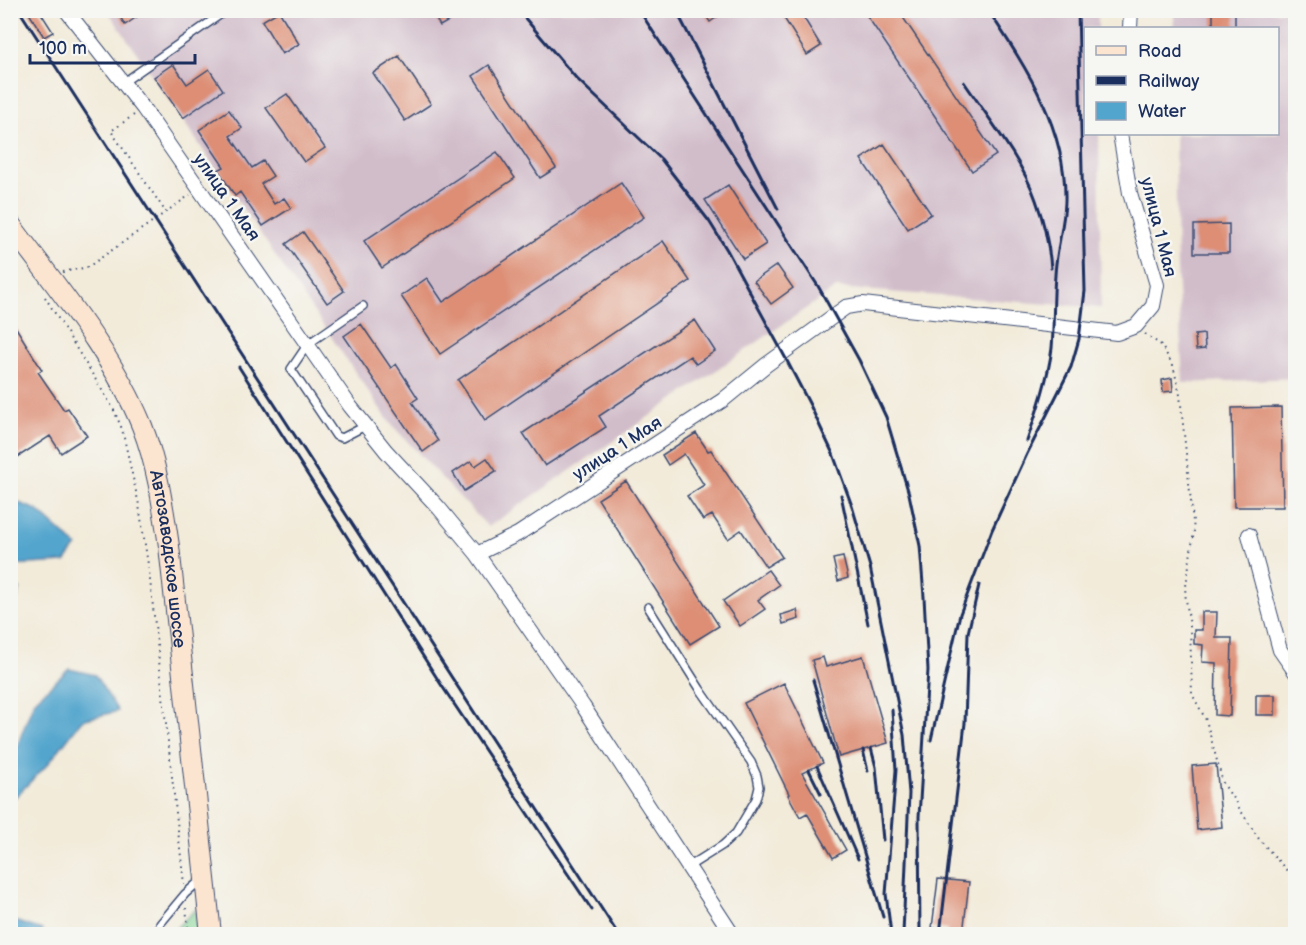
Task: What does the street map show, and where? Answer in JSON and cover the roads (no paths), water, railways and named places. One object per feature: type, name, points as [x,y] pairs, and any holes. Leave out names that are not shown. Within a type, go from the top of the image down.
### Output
[{"type":"main road","name":"Автозаводское шоссе","points":[[10,224],[115,371],[130,398],[153,458],[169,546],[211,934]]},
{"type":"street","name":"улица 1 Мая","points":[[66,10],[124,82],[365,426],[477,554],[518,534],[723,400],[766,365],[846,307],[863,304],[1117,333],[1136,326],[1153,306],[1157,285],[1130,193],[1120,135]]},
{"type":"street","points":[[1130,27],[1131,10]]},
{"type":"street","points":[[1250,535],[1280,650],[1296,673]]},
{"type":"street","points":[[477,554],[583,706],[732,934]]},
{"type":"lane","points":[[124,82],[227,10]]},
{"type":"lane","points":[[363,306],[308,344],[291,369],[336,436],[342,438],[365,426]]},
{"type":"lane","points":[[648,608],[700,689],[751,762],[759,787],[756,799],[736,833],[723,845],[688,867]]},
{"type":"lane","points":[[160,934],[160,924],[185,894],[205,876]]},
{"type":"water","points":[[11,500],[37,510],[77,546],[65,562],[11,565]]},
{"type":"water","points":[[11,584],[20,589],[11,616]]},
{"type":"water","points":[[69,669],[95,675],[118,711],[82,720],[48,764],[11,801],[11,758],[34,701]]},
{"type":"water","points":[[11,920],[42,930],[41,934],[11,934]]},
{"type":"railway","points":[[19,10],[618,934]]},
{"type":"railway","points":[[518,10],[576,78],[661,159],[709,221],[785,357],[833,454],[852,506],[870,567],[904,735],[909,793],[903,934]]},
{"type":"railway","points":[[639,10],[818,286],[859,360],[886,417],[909,494],[920,546],[924,597],[928,670],[919,817],[920,934]]},
{"type":"railway","points":[[676,10],[778,209]]},
{"type":"railway","points":[[988,10],[1017,55],[1042,101],[1052,125],[1064,175],[1065,202],[1056,266],[1052,348],[1045,383],[1027,441]]},
{"type":"railway","points":[[931,740],[960,614],[992,530],[1071,367],[1079,339],[1085,291],[1078,10]]},
{"type":"railway","points":[[964,82],[1023,170],[1044,225],[1051,268]]},
{"type":"railway","points":[[239,367],[442,686],[592,910]]},
{"type":"railway","points":[[841,495],[868,624]]},
{"type":"railway","points":[[940,934],[965,723],[968,633],[979,585]]},
{"type":"railway","points":[[813,680],[883,917]]},
{"type":"railway","points":[[891,934],[886,894],[896,770],[892,710]]},
{"type":"railway","points":[[871,748],[876,767],[883,840]]},
{"type":"railway","points":[[863,750],[868,771]]},
{"type":"railway","points":[[817,766],[858,859]]},
{"type":"railway","points":[[809,770],[821,794]]}]
